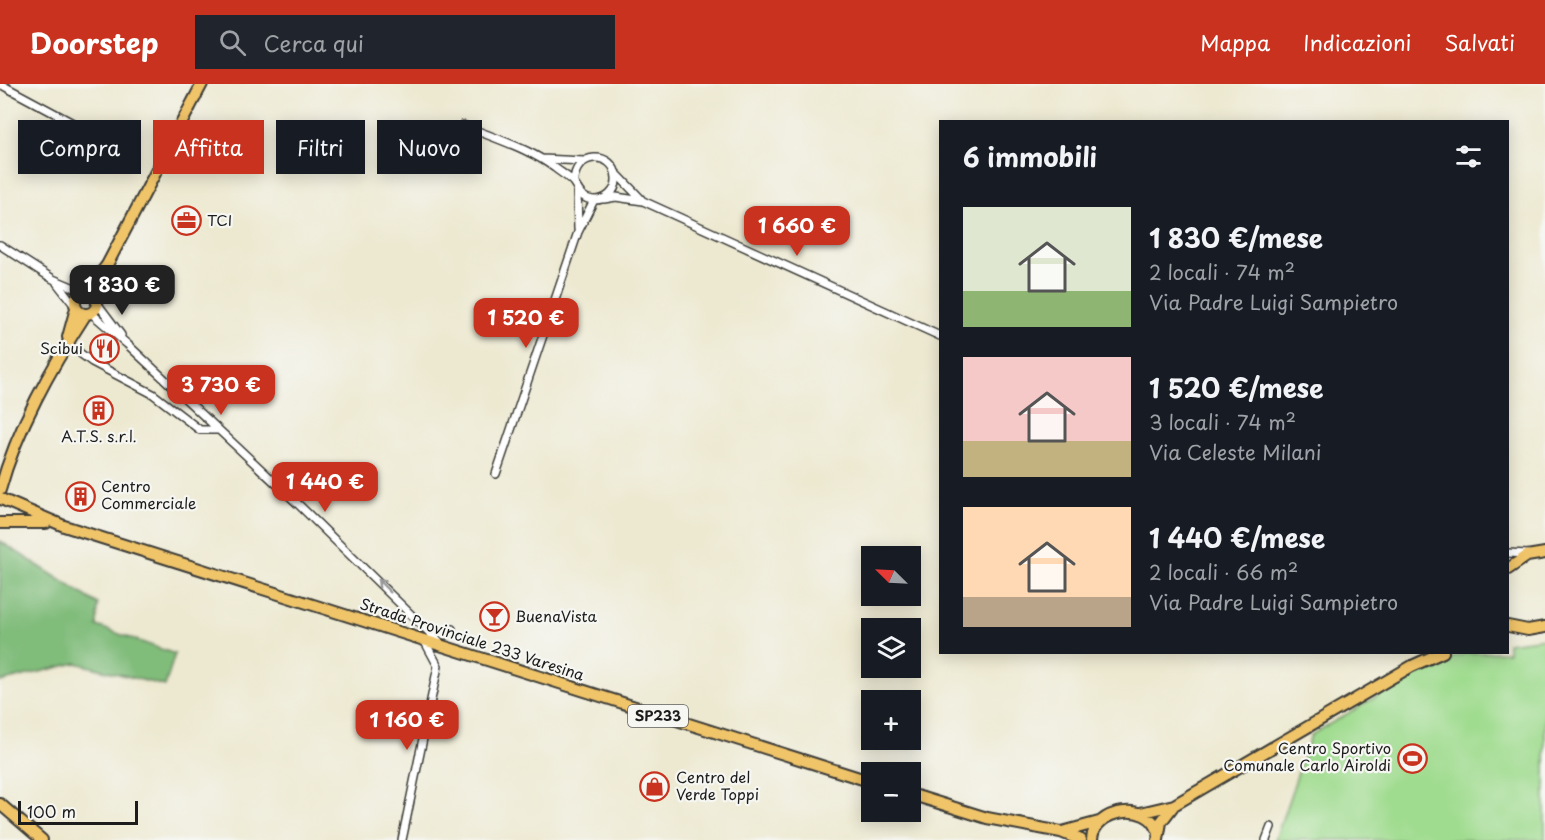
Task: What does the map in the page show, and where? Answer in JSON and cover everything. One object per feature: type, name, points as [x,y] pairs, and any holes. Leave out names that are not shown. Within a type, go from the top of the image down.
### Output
[{"type":"main road","points":[[82,310],[75,298],[85,292],[107,265],[202,84]]},
{"type":"main road","points":[[97,303],[107,265]]},
{"type":"main road","points":[[85,292],[95,296],[97,303]]},
{"type":"main road","points":[[0,497],[10,456],[82,310],[97,303]]},
{"type":"main road","points":[[0,464],[10,456]]},
{"type":"main road","name":"Strada Provinciale 233 Varesina","points":[[0,497],[64,526],[861,779]]},
{"type":"main road","name":"Strada Provinciale 233 Varesina","points":[[0,523],[34,522],[64,526]]},
{"type":"main road","points":[[1509,567],[1531,554],[1545,554]]},
{"type":"main road","points":[[1509,626],[1521,630]]},
{"type":"main road","points":[[1509,633],[1545,627]]},
{"type":"main road","points":[[1061,832],[1080,829],[1113,815],[1140,813],[1174,805],[1431,654]]},
{"type":"main road","points":[[1422,661],[1438,654]]},
{"type":"main road","points":[[921,797],[1010,824],[1061,832],[1080,840]]},
{"type":"main road","points":[[0,804],[42,840]]},
{"type":"main road","points":[[1158,836],[1164,816],[1174,805]]},
{"type":"main road","points":[[1140,813],[1153,820],[1158,836]]},
{"type":"main road","points":[[1092,840],[1099,822]]},
{"type":"street","points":[[0,84],[66,120]]},
{"type":"street","points":[[482,133],[542,159],[576,186],[582,196],[594,200],[622,197],[643,201],[939,336]]},
{"type":"street","points":[[542,159],[584,161],[599,158],[606,160],[643,201]]},
{"type":"street","points":[[578,232],[579,202],[575,171],[584,161]]},
{"type":"street","points":[[604,199],[616,185],[616,173]]},
{"type":"street","points":[[496,474],[578,232],[594,200]]},
{"type":"street","points":[[0,245],[53,279],[85,292]]},
{"type":"street","points":[[53,279],[82,310],[127,344],[298,504],[445,648]]},
{"type":"street","points":[[97,303],[127,344]]},
{"type":"street","points":[[66,343],[92,362],[153,394],[200,430],[217,430]]},
{"type":"street","points":[[1509,553],[1531,554]]},
{"type":"street","points":[[425,627],[445,635],[452,629]]},
{"type":"street","points":[[402,840],[438,666],[424,640]]},
{"type":"street","points":[[1266,840],[1270,827]]},
{"type":"green space","points":[[0,541],[98,604],[97,626],[175,654],[165,686],[76,663],[0,682]]},
{"type":"green space","name":"Centro Sportivo Comunale Carlo Airoldi","points":[[1545,638],[1545,840],[1275,840],[1311,735],[1432,664],[1464,654],[1509,654],[1509,643]]},
{"type":"place","name":"TCI","points":[[186,221]]},
{"type":"place","name":"Scibui","points":[[104,349]]},
{"type":"place","name":"A.T.S. s.r.l.","points":[[99,410]]},
{"type":"place","name":"Centro Commerciale","points":[[80,496]]},
{"type":"place","name":"BuenaVista","points":[[494,617]]},
{"type":"place","name":"Centro Sportivo Comunale Carlo Airoldi","points":[[1412,758]]},
{"type":"place","name":"Centro del Verde Toppi","points":[[655,787]]}]
